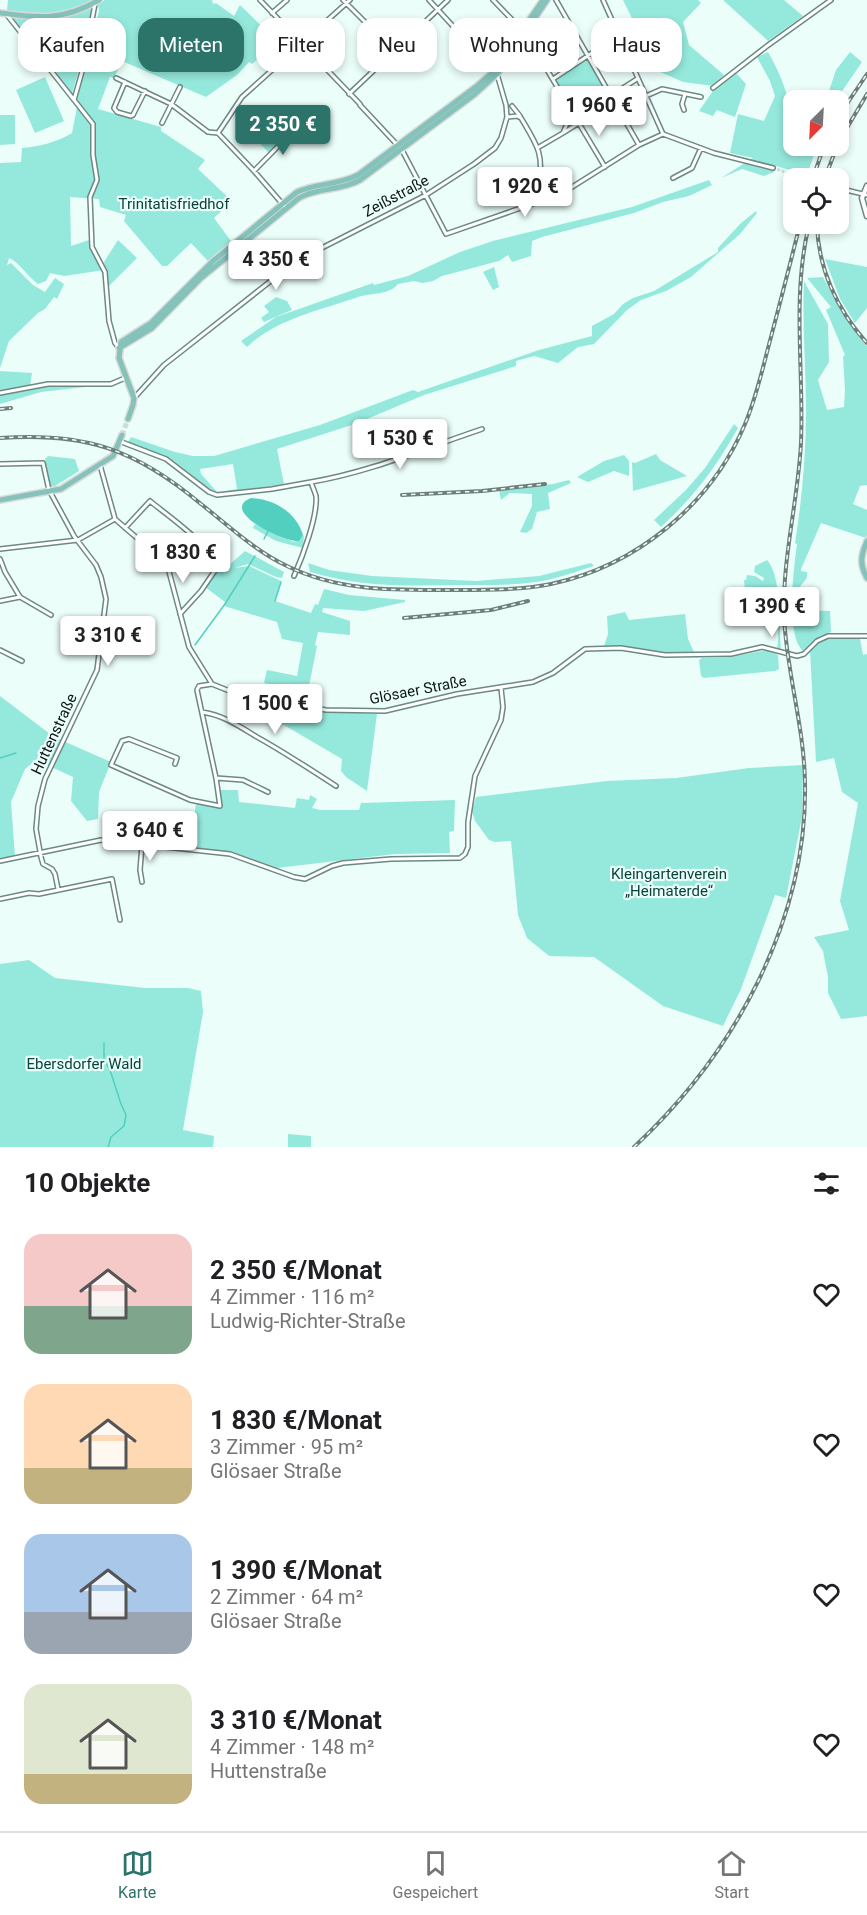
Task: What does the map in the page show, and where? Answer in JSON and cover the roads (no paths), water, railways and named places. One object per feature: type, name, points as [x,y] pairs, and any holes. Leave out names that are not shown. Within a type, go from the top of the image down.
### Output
[{"type":"main road","points":[[532,18],[543,0]]},
{"type":"main road","points":[[534,18],[547,0]]},
{"type":"main road","points":[[0,13],[37,18],[57,16],[79,10],[97,1]]},
{"type":"main road","points":[[128,419],[134,398],[119,358],[119,348],[152,328],[201,278],[284,206],[306,194],[353,184],[495,73]]},
{"type":"main road","points":[[867,186],[862,202],[867,216]]},
{"type":"main road","points":[[0,500],[51,493],[61,489],[114,455],[121,438]]},
{"type":"main road","points":[[867,541],[862,555],[862,567],[867,578]]},
{"type":"street","points":[[260,0],[277,18]]},
{"type":"street","points":[[272,13],[287,0]]},
{"type":"street","points":[[429,0],[495,73],[506,105],[507,117],[521,118]]},
{"type":"street","points":[[429,18],[448,0]]},
{"type":"street","points":[[493,0],[511,18]]},
{"type":"street","points":[[556,0],[639,145]]},
{"type":"street","points":[[603,0],[611,18]]},
{"type":"street","points":[[713,88],[831,0]]},
{"type":"street","points":[[74,101],[97,1]]},
{"type":"street","points":[[329,18],[347,1],[363,18]]},
{"type":"street","points":[[8,14],[93,124],[96,180],[90,197],[92,247],[105,272],[109,321],[115,343],[119,348]]},
{"type":"street","points":[[12,22],[21,16]]},
{"type":"street","points":[[552,80],[591,54]]},
{"type":"street","points":[[218,133],[242,98],[270,72]]},
{"type":"street","points":[[329,72],[400,147],[446,234],[561,194],[639,145],[663,134],[701,148],[773,168]]},
{"type":"street","points":[[350,94],[372,72]]},
{"type":"street","points":[[547,72],[605,166]]},
{"type":"street","points":[[635,72],[663,134]]},
{"type":"street","points":[[116,78],[171,104],[208,132],[218,133],[284,206]]},
{"type":"street","points":[[576,118],[638,79]]},
{"type":"street","points":[[125,81],[114,108],[117,112],[133,115],[145,91]]},
{"type":"street","points":[[162,123],[180,87]]},
{"type":"street","points":[[646,96],[662,89],[702,97]]},
{"type":"street","points":[[684,110],[682,104],[686,94]]},
{"type":"street","points":[[512,106],[538,147],[541,157],[539,185],[529,205]]},
{"type":"street","points":[[563,133],[572,112]]},
{"type":"street","name":"Zeißstraße","points":[[134,398],[164,365],[283,272],[310,254],[426,195],[474,164],[495,148],[501,138],[507,117]]},
{"type":"street","points":[[538,147],[579,123]]},
{"type":"street","points":[[254,171],[297,127]]},
{"type":"street","points":[[673,178],[692,168],[701,148]]},
{"type":"street","points":[[539,185],[545,200]]},
{"type":"street","points":[[849,191],[865,195]]},
{"type":"street","points":[[0,393],[48,384],[111,384],[126,377]]},
{"type":"street","points":[[121,438],[165,459],[209,492],[217,495],[273,489],[351,474],[386,464],[482,429]]},
{"type":"street","name":"Huttenstraße","points":[[0,464],[43,463],[48,487],[63,518],[91,558],[101,577],[106,599],[97,670],[39,796],[36,817],[40,852]]},
{"type":"street","points":[[100,465],[115,519],[167,564],[186,642],[212,684],[197,687],[220,804],[218,807],[181,797],[111,765],[122,741],[129,739],[177,758],[175,764]]},
{"type":"street","points":[[294,576],[304,551],[314,508],[315,496],[311,482]]},
{"type":"street","points":[[125,528],[150,501],[196,539],[213,560],[216,569],[201,591],[180,614]]},
{"type":"street","points":[[0,549],[78,540],[115,519]]},
{"type":"street","points":[[0,559],[20,597],[51,615]]},
{"type":"street","points":[[0,601],[20,597]]},
{"type":"street","name":"Glösaer Straße","points":[[212,684],[232,692],[305,706],[361,712],[391,711],[457,694],[501,688],[546,677],[585,649],[621,648],[664,655],[731,654],[762,647],[797,656],[804,654],[817,641],[828,636],[867,636]]},
{"type":"street","points":[[0,650],[22,661]]},
{"type":"street","points":[[0,861],[101,840],[230,854],[300,879],[308,879],[328,867],[343,863],[391,859],[460,858],[468,847],[468,822],[475,776],[501,720],[503,707],[501,688]]},
{"type":"street","points":[[202,712],[226,719],[287,754],[336,786]]},
{"type":"street","points":[[216,778],[243,780],[268,792]]},
{"type":"street","points":[[142,844],[140,870],[142,882]]},
{"type":"street","points":[[40,852],[43,864],[52,869],[55,874],[58,889]]},
{"type":"street","points":[[0,899],[112,879],[120,920]]},
{"type":"waterway","points":[[264,539],[268,531]]},
{"type":"waterway","points":[[195,645],[225,604],[255,556]]},
{"type":"waterway","points":[[275,601],[281,582]]},
{"type":"waterway","points":[[0,758],[16,753]]},
{"type":"waterway","points":[[104,1043],[104,1059],[126,1115],[124,1126],[111,1137],[108,1147]]},
{"type":"tunnel","points":[[773,168],[783,171]]},
{"type":"tunnel","points":[[122,435],[128,419]]},
{"type":"railway","points":[[849,101],[867,74]]},
{"type":"railway","points":[[849,124],[867,94]]},
{"type":"railway","points":[[816,168],[821,156]]},
{"type":"railway","points":[[829,168],[833,156]]},
{"type":"railway","points":[[0,438],[58,438],[108,448],[131,457],[177,485],[242,538],[275,560],[308,575],[329,581],[372,588],[416,590],[506,589],[551,584],[612,563],[641,547],[667,528],[712,481],[730,453],[753,403],[797,234]]},
{"type":"railway","points":[[634,1147],[670,1111],[703,1071],[732,1028],[758,982],[778,934],[793,885],[803,834],[804,761],[788,659],[784,596],[801,443],[800,309],[803,256],[807,234]]},
{"type":"railway","points":[[818,234],[821,257],[831,288],[847,317],[867,343]]},
{"type":"railway","points":[[0,409],[11,408]]},
{"type":"railway","points":[[402,495],[482,491],[545,484]]},
{"type":"railway","points":[[404,618],[491,610],[528,601]]},
{"type":"park label","name":"Trinitatisfriedhof","points":[[174,204]]},
{"type":"park label","name":"Kleingartenverein „Heimaterde“","points":[[669,882]]},
{"type":"park label","name":"Ebersdorfer Wald","points":[[84,1064]]}]
